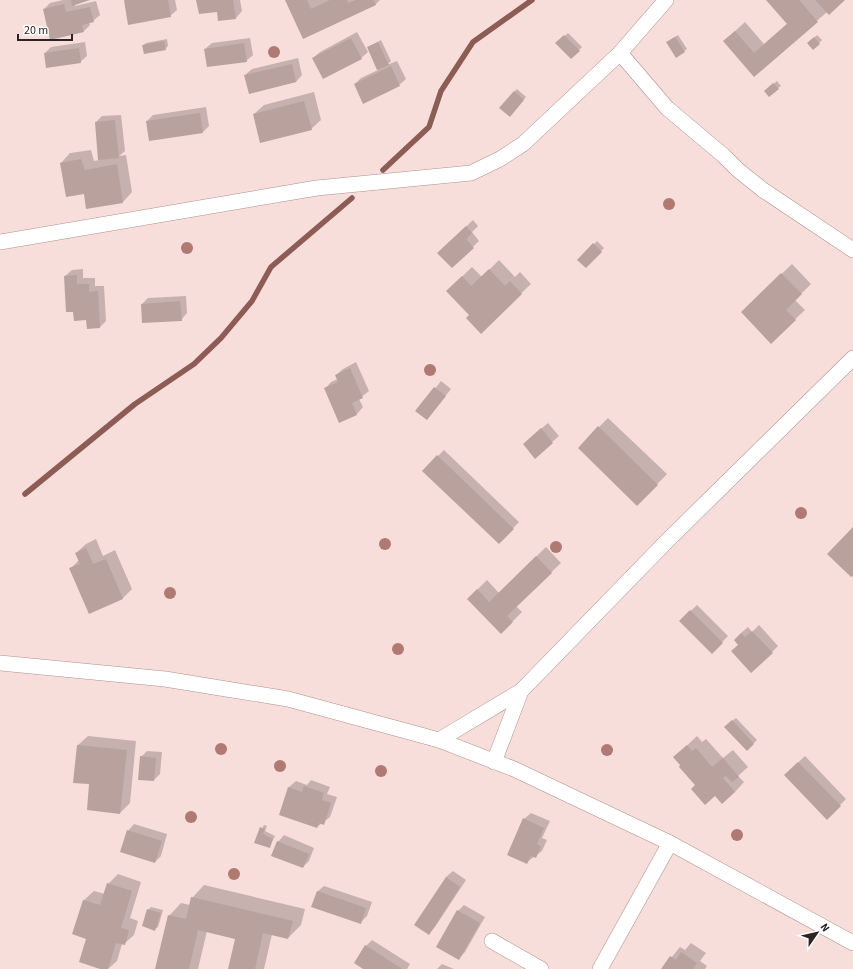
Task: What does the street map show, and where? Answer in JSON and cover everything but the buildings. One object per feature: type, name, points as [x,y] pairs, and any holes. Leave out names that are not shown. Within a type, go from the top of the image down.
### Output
[{"type":"street","points":[[0,242],[317,188],[471,173],[500,159],[523,144],[620,53],[666,0]]},
{"type":"street","points":[[620,53],[667,108],[724,156],[738,170],[763,190],[853,250]]},
{"type":"street","points":[[439,740],[521,691],[667,541],[853,358]]},
{"type":"street","points":[[0,663],[165,679],[288,699],[439,740],[514,769],[670,843],[853,943]]},
{"type":"street","points":[[494,762],[521,691]]},
{"type":"street","points":[[600,969],[670,843]]},
{"type":"street","points":[[492,941],[541,969]]},
{"type":"waterway","points":[[383,170],[429,127],[441,91],[473,42],[532,0]]},
{"type":"waterway","points":[[25,494],[135,404],[194,364],[221,338],[252,301],[271,267],[352,198]]}]
